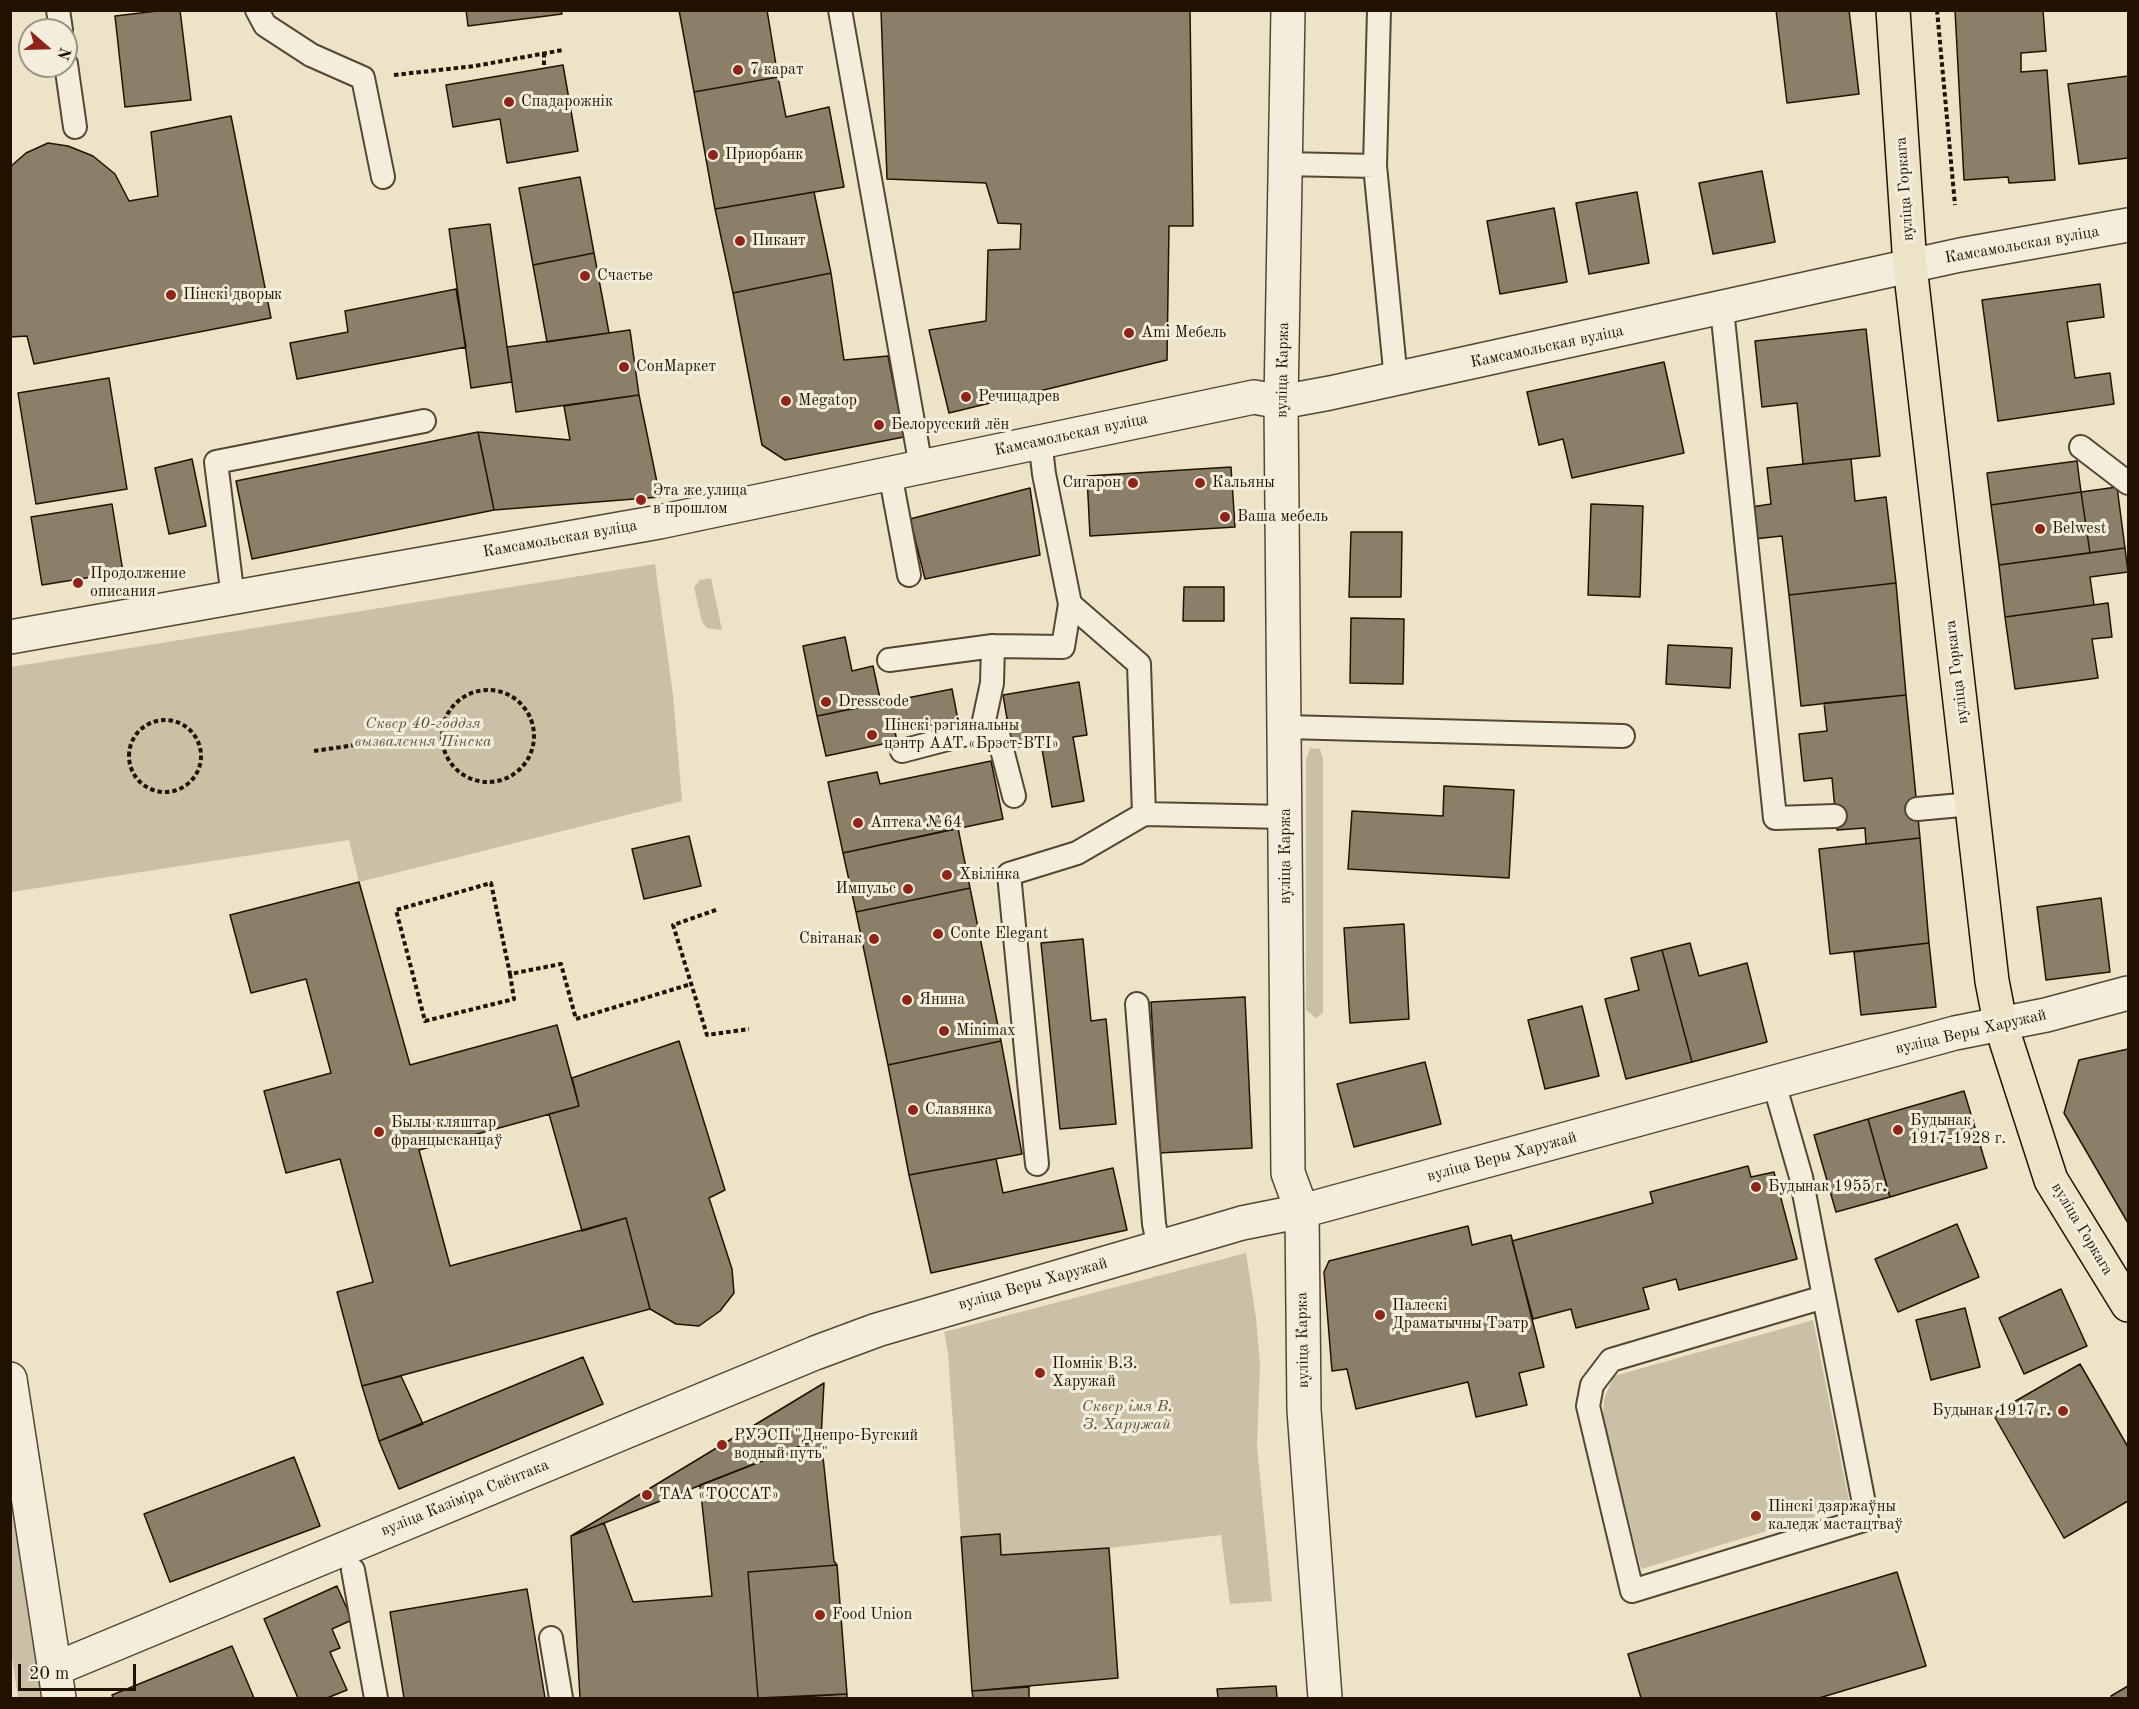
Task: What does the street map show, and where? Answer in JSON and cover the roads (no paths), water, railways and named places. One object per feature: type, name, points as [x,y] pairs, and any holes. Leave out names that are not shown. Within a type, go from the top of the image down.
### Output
[{"type":"main road","name":"вуліца Горкага","points":[[1893,10],[1910,267],[1992,981],[2000,1022],[2051,1180],[2128,1305]]},
{"type":"street","name":"вуліца Каржа","points":[[1288,10],[1281,402],[1286,727],[1288,1173],[1302,1211],[1304,1410],[1325,1698]]},
{"type":"street","name":"Камсамольская вуліца","points":[[10,637],[659,522],[1040,440],[1254,398],[1281,402],[1396,380],[1910,267],[2128,225]]},
{"type":"street","name":"вуліца Веры Харужай","points":[[877,1330],[1242,1223],[1302,1211],[2000,1022],[2046,1015],[2128,993]]},
{"type":"street","name":"вуліца Казіміра Свёнтака","points":[[57,1684],[770,1371],[877,1330]]},
{"type":"street","points":[[10,1379],[57,1684]]},
{"type":"lane","points":[[257,10],[265,25],[311,55],[363,78],[382,177]]},
{"type":"lane","points":[[840,10],[905,470],[909,575]]},
{"type":"lane","points":[[1378,10],[1375,166],[1396,380]]},
{"type":"lane","points":[[68,78],[75,127]]},
{"type":"lane","points":[[1285,164],[1375,166]]},
{"type":"lane","points":[[1722,309],[1774,818],[1835,816]]},
{"type":"lane","points":[[233,598],[216,462],[424,421]]},
{"type":"lane","points":[[889,660],[993,646],[1063,647],[1070,604],[1044,474],[1040,440]]},
{"type":"lane","points":[[2081,447],[2128,483]]},
{"type":"lane","points":[[1070,604],[1139,664],[1144,814]]},
{"type":"lane","points":[[982,730],[992,683],[993,646]]},
{"type":"lane","points":[[1286,727],[1623,736]]},
{"type":"lane","points":[[902,751],[982,730],[999,738],[1014,796]]},
{"type":"lane","points":[[1917,809],[1972,804]]},
{"type":"lane","points":[[1037,1164],[1009,874],[1077,853],[1144,814],[1286,817]]},
{"type":"lane","points":[[1137,1004],[1154,1224],[1159,1247]]},
{"type":"lane","points":[[1774,1083],[1801,1177],[1867,1519],[1632,1591],[1588,1406],[1592,1385],[1611,1360],[1824,1297]]},
{"type":"lane","points":[[353,1570],[376,1698]]},
{"type":"lane","points":[[551,1638],[561,1698]]},
{"type":"place","name":"7 карат","points":[[738,70]]},
{"type":"place","name":"Спадарожнік","points":[[509,102]]},
{"type":"place","name":"Приорбанк","points":[[713,155]]},
{"type":"place","name":"Пикант","points":[[740,241]]},
{"type":"place","name":"Счастье","points":[[585,276]]},
{"type":"place","name":"Пінскі дворык","points":[[171,295]]},
{"type":"place","name":"Ami Мебель","points":[[1129,333]]},
{"type":"place","name":"СонМаркет","points":[[624,367]]},
{"type":"place","name":"Речицадрев","points":[[966,397]]},
{"type":"place","name":"Megatop","points":[[786,401]]},
{"type":"place","name":"Белорусский лён","points":[[879,425]]},
{"type":"place","name":"Сигарон","points":[[1133,483]]},
{"type":"place","name":"Кальяны","points":[[1200,483]]},
{"type":"place","name":"Эта же улица в прошлом","points":[[641,500]]},
{"type":"place","name":"Ваша мебель","points":[[1225,517]]},
{"type":"place","name":"Belwest","points":[[2040,529]]},
{"type":"place","name":"Продолжение описания","points":[[78,583]]},
{"type":"place","name":"Dresscode","points":[[826,702]]},
{"type":"place","name":"Пінскі рэгіянальны цэнтр ААТ «Брэст-ВТІ»","points":[[872,735]]},
{"type":"place","name":"Аптека №64","points":[[858,823]]},
{"type":"place","name":"Хвілінка","points":[[947,875]]},
{"type":"place","name":"Импульс","points":[[908,889]]},
{"type":"place","name":"Conte Elegant","points":[[938,934]]},
{"type":"place","name":"Світанак","points":[[874,939]]},
{"type":"place","name":"Янина","points":[[907,1000]]},
{"type":"place","name":"Minimax","points":[[944,1031]]},
{"type":"place","name":"Славянка","points":[[913,1110]]},
{"type":"place","name":"Будынак 1917-1928 г.","points":[[1898,1130]]},
{"type":"place","name":"Былы кляштар францысканцаў","points":[[379,1132]]},
{"type":"place","name":"Будынак 1955 г.","points":[[1756,1187]]},
{"type":"place","name":"Палескі Драматычны Тэатр","points":[[1380,1315]]},
{"type":"place","name":"Помнік В.З. Харужай","points":[[1040,1373]]},
{"type":"place","name":"Будынак 1917 г.","points":[[2063,1411]]},
{"type":"place","name":"РУЭСП \"Днепро-Бугский водный путь\"","points":[[722,1445]]},
{"type":"place","name":"ТАА «ТОССАТ»","points":[[647,1495]]},
{"type":"place","name":"Пінскі дзяржаўны каледж мастацтваў","points":[[1756,1516]]},
{"type":"place","name":"Food Union","points":[[820,1615]]},
{"type":"park label","name":"Сквер 40-годдзя вызвалення Пінска","points":[[423,733]]},
{"type":"park label","name":"Сквер імя В. З. Харужай","points":[[1127,1416]]}]
